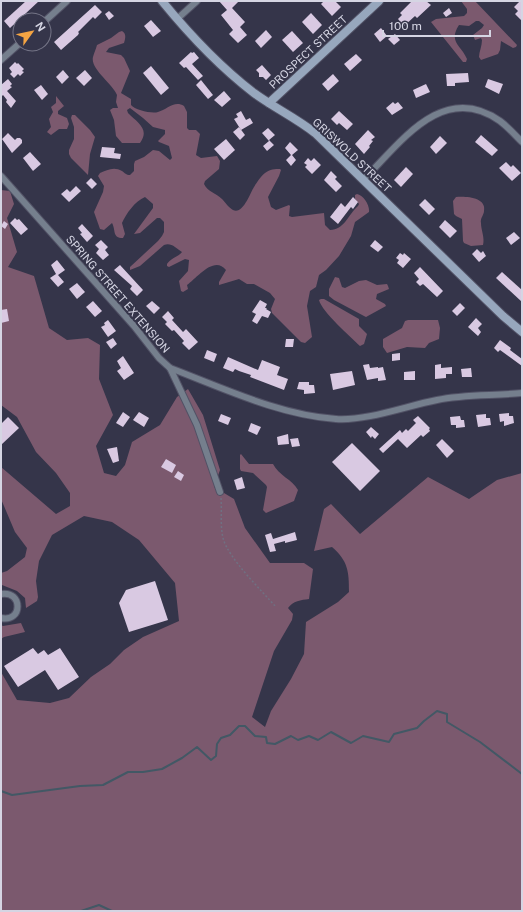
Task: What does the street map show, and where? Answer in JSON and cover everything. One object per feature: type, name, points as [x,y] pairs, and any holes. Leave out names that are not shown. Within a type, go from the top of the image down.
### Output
[{"type":"main road","name":"GRISWOLD STREET","points":[[162,1],[177,19],[233,75],[253,92],[310,129],[503,316],[522,332]]},
{"type":"main road","name":"PROSPECT STREET","points":[[269,103],[379,1]]},
{"type":"street","points":[[52,15],[67,1]]},
{"type":"street","points":[[177,19],[197,1]]},
{"type":"street","points":[[1,60],[12,50]]},
{"type":"street","points":[[363,180],[419,125],[430,117],[445,110],[462,108],[478,110],[486,113],[505,125],[522,142]]},
{"type":"street","name":"SPRING STREET EXTENSION","points":[[1,176],[134,326],[159,358],[170,368],[299,414],[337,419],[366,417],[439,399],[522,393]]},
{"type":"street","points":[[170,368],[197,425],[220,492]]},
{"type":"street","points":[[1,594],[5,593],[16,598],[18,606],[13,616],[7,619],[1,618]]},
{"type":"path","points":[[220,492],[222,531],[226,546],[247,574],[276,607]]},
{"type":"shaded area","points":[[461,1],[475,1],[517,45],[516,47],[513,48],[501,41],[498,54],[481,60],[479,53],[482,40],[481,38],[475,40],[473,35],[484,25],[479,21],[476,21],[469,26],[459,25],[456,31],[455,40],[467,59],[466,62],[463,62],[431,22],[436,19],[464,16],[467,13],[467,9]]},
{"type":"shaded area","points":[[122,31],[125,35],[124,43],[109,48],[106,52],[121,55],[130,71],[121,93],[131,99],[131,105],[133,107],[148,112],[158,112],[177,104],[184,106],[187,112],[187,128],[189,130],[196,130],[200,134],[196,155],[201,158],[217,156],[220,161],[219,169],[205,181],[204,184],[233,210],[237,211],[243,207],[262,176],[269,171],[276,169],[281,170],[268,197],[271,207],[276,210],[289,205],[289,216],[292,217],[324,213],[325,225],[330,230],[339,228],[358,206],[359,204],[355,199],[355,195],[357,194],[362,196],[366,201],[369,212],[355,222],[351,236],[339,256],[319,275],[316,287],[310,291],[307,306],[312,337],[305,343],[301,342],[272,313],[271,309],[275,299],[270,293],[254,284],[247,284],[239,279],[219,285],[219,282],[226,270],[221,266],[211,266],[206,269],[187,285],[188,289],[183,292],[181,291],[179,281],[188,271],[189,260],[185,259],[169,267],[167,266],[172,259],[182,252],[176,247],[167,244],[164,245],[140,266],[130,270],[130,267],[158,241],[164,232],[164,222],[160,218],[157,218],[140,233],[134,234],[153,208],[153,204],[145,197],[134,205],[124,219],[122,223],[125,234],[123,238],[117,237],[112,223],[104,230],[100,229],[94,212],[103,192],[104,186],[98,176],[100,173],[111,169],[116,169],[130,175],[134,171],[135,161],[144,157],[153,150],[159,151],[170,160],[172,158],[169,146],[158,141],[165,134],[165,130],[153,127],[130,108],[127,110],[128,113],[142,126],[144,134],[143,138],[140,143],[122,143],[116,136],[114,120],[110,110],[113,108],[118,108],[116,102],[117,95],[98,71],[93,62],[93,57],[97,45]]},
{"type":"shaded area","points":[[56,96],[64,106],[58,111],[58,114],[67,118],[69,124],[67,129],[59,129],[51,135],[47,132],[51,127],[49,119],[53,112],[51,107],[56,103]]},
{"type":"shaded area","points":[[72,115],[75,115],[95,137],[90,154],[88,175],[71,158],[69,154],[69,150],[74,139],[74,127],[71,118]]},
{"type":"shaded area","points":[[1,190],[10,191],[14,204],[7,218],[17,252],[8,267],[34,276],[49,328],[67,340],[88,338],[100,345],[99,379],[113,415],[96,446],[104,473],[116,476],[125,465],[132,442],[160,425],[177,397],[188,389],[203,415],[220,470],[214,487],[234,499],[245,528],[270,563],[304,563],[313,569],[309,599],[295,602],[288,608],[293,614],[292,620],[274,651],[252,717],[265,727],[271,711],[291,679],[304,654],[306,622],[338,602],[349,592],[348,572],[344,562],[337,552],[332,547],[314,551],[324,509],[331,504],[360,534],[428,477],[469,499],[497,480],[522,473],[522,911],[1,911],[1,672],[17,700],[50,703],[69,698],[91,677],[110,664],[124,650],[143,637],[179,621],[175,583],[139,540],[112,522],[84,516],[52,535],[39,561],[36,581],[37,601],[26,608],[25,598],[17,591],[2,585],[1,586],[1,573],[7,571],[25,557],[27,548],[15,532],[1,499],[1,467],[56,514],[70,506],[70,493],[56,473],[36,452],[17,417],[1,405]]},
{"type":"shaded area","points":[[456,197],[474,198],[479,200],[484,206],[481,221],[484,240],[483,245],[471,246],[464,243],[462,219],[454,214],[453,201]]},
{"type":"shaded area","points":[[335,277],[339,278],[342,287],[345,288],[359,281],[366,280],[377,285],[387,284],[389,289],[377,294],[376,299],[386,306],[366,317],[334,300],[329,296],[329,289]]},
{"type":"shaded area","points":[[324,299],[359,319],[359,326],[367,334],[364,344],[360,346],[337,324],[321,305],[319,300]]},
{"type":"shaded area","points":[[438,320],[440,328],[439,339],[429,343],[425,348],[407,347],[387,353],[383,347],[383,339],[402,328],[405,321]]},
{"type":"shaded area","points":[[241,454],[249,464],[273,464],[279,472],[298,490],[294,501],[266,513],[263,510],[267,487],[253,473],[241,471]]},
{"type":"shaded area","points":[[21,623],[25,632],[1,639],[1,625]]},
{"type":"building","points":[[26,1],[39,1],[27,12],[14,12]]},
{"type":"building","points":[[219,1],[239,1],[232,8],[245,22],[240,27],[247,35],[238,43],[229,34],[233,30],[221,15],[227,10]]},
{"type":"building","points":[[324,1],[335,1],[341,7],[332,16],[321,4]]},
{"type":"building","points":[[412,1],[426,1],[431,5],[417,18],[415,16],[404,26],[398,19],[402,15],[400,13]]},
{"type":"building","points":[[522,1],[522,21],[515,14],[518,11],[514,7]]},
{"type":"building","points":[[95,5],[102,12],[95,19],[93,17],[78,32],[78,35],[61,50],[54,42]]},
{"type":"building","points":[[449,8],[452,13],[446,17],[443,13]]},
{"type":"building","points":[[109,11],[114,16],[109,20],[105,14]]},
{"type":"building","points":[[311,13],[322,25],[313,34],[302,22]]},
{"type":"building","points":[[12,14],[12,26],[10,28],[4,21]]},
{"type":"building","points":[[151,20],[161,31],[153,37],[144,26]]},
{"type":"building","points":[[381,28],[387,36],[380,42],[374,34]]},
{"type":"building","points":[[266,30],[272,37],[261,48],[255,41]]},
{"type":"building","points":[[292,31],[303,43],[293,52],[282,40]]},
{"type":"building","points":[[395,34],[400,40],[394,45],[388,39]]},
{"type":"building","points":[[191,52],[194,52],[199,58],[192,64],[203,76],[198,80],[186,67],[184,68],[179,63]]},
{"type":"building","points":[[356,54],[362,60],[350,71],[344,64]]},
{"type":"building","points":[[15,62],[24,69],[22,71],[24,72],[20,76],[18,74],[14,78],[10,74],[12,72],[9,68]]},
{"type":"building","points":[[262,65],[271,75],[266,80],[263,77],[259,77],[259,73],[256,70]]},
{"type":"building","points":[[151,66],[169,88],[161,95],[143,73]]},
{"type":"building","points":[[63,70],[69,77],[62,84],[56,77]]},
{"type":"building","points":[[85,70],[92,78],[84,86],[76,78]]},
{"type":"building","points":[[468,73],[469,82],[455,83],[455,86],[447,86],[446,74]]},
{"type":"building","points":[[333,74],[339,81],[328,91],[322,84]]},
{"type":"building","points":[[8,79],[12,84],[10,86],[12,87],[7,91],[16,101],[11,108],[3,95],[1,97],[1,85]]},
{"type":"building","points":[[488,79],[503,84],[499,94],[485,87]]},
{"type":"building","points":[[201,80],[213,95],[208,99],[196,85]]},
{"type":"building","points":[[426,84],[430,92],[416,98],[413,90]]},
{"type":"building","points":[[41,85],[48,94],[42,100],[34,90]]},
{"type":"building","points":[[224,91],[231,99],[222,107],[214,100]]},
{"type":"building","points":[[393,102],[395,104],[398,102],[403,108],[392,115],[386,108]]},
{"type":"building","points":[[241,111],[246,120],[250,118],[253,123],[241,130],[234,119],[238,117],[236,114]]},
{"type":"building","points":[[339,111],[353,124],[347,130],[339,123],[337,125],[331,119]]},
{"type":"building","points":[[239,127],[245,135],[240,140],[233,132]]},
{"type":"building","points":[[268,128],[275,135],[269,140],[274,145],[267,151],[263,146],[269,141],[262,133]]},
{"type":"building","points":[[368,130],[375,137],[371,140],[373,141],[369,146],[370,147],[364,154],[355,144]]},
{"type":"building","points":[[8,133],[15,140],[20,138],[22,140],[22,143],[12,153],[2,139]]},
{"type":"building","points":[[481,135],[498,150],[492,156],[475,142]]},
{"type":"building","points":[[440,136],[447,143],[436,154],[430,147]]},
{"type":"building","points":[[226,139],[235,150],[224,160],[214,149]]},
{"type":"building","points":[[290,142],[298,150],[292,155],[296,160],[291,166],[286,160],[291,155],[285,148]]},
{"type":"building","points":[[102,147],[115,148],[114,153],[121,154],[120,159],[100,157]]},
{"type":"building","points":[[30,152],[41,164],[33,171],[23,158]]},
{"type":"building","points":[[308,158],[311,161],[314,158],[321,165],[312,174],[305,167],[307,165],[304,163]]},
{"type":"building","points":[[506,162],[511,167],[513,165],[521,173],[512,181],[499,168]]},
{"type":"building","points":[[406,167],[413,174],[401,187],[394,180]]},
{"type":"building","points":[[331,171],[337,177],[335,179],[342,186],[336,192],[324,180]]},
{"type":"building","points":[[91,178],[97,184],[92,189],[86,183]]},
{"type":"building","points":[[76,186],[81,191],[69,202],[61,194],[67,189],[70,192]]},
{"type":"building","points":[[353,197],[358,202],[353,209],[351,207],[338,224],[330,217],[341,203],[345,207]]},
{"type":"building","points":[[425,199],[435,209],[429,215],[419,205]]},
{"type":"building","points":[[15,218],[17,220],[19,219],[28,229],[21,235],[10,223]]},
{"type":"building","points":[[445,220],[457,231],[450,238],[439,227]]},
{"type":"building","points":[[4,221],[8,224],[5,229],[1,226]]},
{"type":"building","points":[[82,224],[93,236],[87,242],[80,234],[82,233],[78,228]]},
{"type":"building","points":[[514,232],[520,238],[511,245],[506,238]]},
{"type":"building","points":[[101,240],[108,247],[105,250],[109,255],[103,260],[96,253],[99,249],[95,245]]},
{"type":"building","points":[[375,240],[383,247],[378,252],[370,246]]},
{"type":"building","points":[[477,249],[481,253],[483,251],[486,256],[479,262],[472,254]]},
{"type":"building","points":[[400,253],[403,255],[404,253],[411,259],[403,268],[397,263],[399,260],[396,258]]},
{"type":"building","points":[[57,260],[65,270],[58,275],[64,282],[58,287],[50,278],[56,274],[51,265]]},
{"type":"building","points":[[120,265],[143,290],[137,296],[130,289],[132,286],[114,270]]},
{"type":"building","points":[[420,267],[443,291],[437,297],[423,284],[420,286],[416,282],[419,279],[414,273]]},
{"type":"building","points":[[502,272],[522,290],[522,302],[496,278]]},
{"type":"building","points":[[77,283],[85,292],[77,299],[69,289]]},
{"type":"building","points":[[260,300],[267,304],[265,308],[271,312],[268,318],[262,316],[257,324],[252,321],[256,314],[252,312]]},
{"type":"building","points":[[93,301],[102,311],[95,317],[86,307]]},
{"type":"building","points":[[152,301],[160,308],[154,314],[146,306]]},
{"type":"building","points":[[460,303],[465,308],[457,316],[452,311]]},
{"type":"building","points":[[7,309],[9,321],[1,323],[1,310]]},
{"type":"building","points":[[168,311],[174,318],[172,320],[183,332],[186,329],[198,342],[189,350],[182,343],[184,341],[174,330],[172,331],[165,324],[167,322],[162,317]]},
{"type":"building","points":[[476,318],[482,324],[478,328],[481,332],[478,336],[468,327]]},
{"type":"building","points":[[108,320],[116,331],[108,337],[101,327],[105,325],[104,323]]},
{"type":"building","points":[[113,338],[117,344],[111,349],[106,342]]},
{"type":"building","points":[[286,339],[294,339],[293,347],[285,347]]},
{"type":"building","points":[[500,340],[522,359],[522,366],[500,350],[498,352],[494,348]]},
{"type":"building","points":[[207,350],[217,354],[214,362],[204,358]]},
{"type":"building","points":[[400,353],[400,360],[392,361],[392,354]]},
{"type":"building","points":[[123,356],[134,373],[124,380],[117,371],[121,368],[117,361]]},
{"type":"building","points":[[228,357],[258,370],[262,360],[280,367],[277,375],[288,379],[284,390],[250,377],[251,375],[235,369],[233,372],[223,368]]},
{"type":"building","points":[[369,364],[370,368],[383,367],[386,380],[378,381],[378,378],[367,380],[363,365]]},
{"type":"building","points":[[441,364],[441,368],[452,367],[452,374],[446,374],[446,378],[435,379],[435,365]]},
{"type":"building","points":[[471,368],[472,377],[462,377],[461,369]]},
{"type":"building","points":[[352,371],[355,385],[333,390],[330,374]]},
{"type":"building","points":[[415,371],[415,380],[404,380],[404,372]]},
{"type":"building","points":[[299,382],[309,382],[309,385],[314,385],[315,393],[304,394],[304,390],[297,389]]},
{"type":"building","points":[[123,412],[130,417],[123,427],[116,423]]},
{"type":"building","points":[[139,412],[149,418],[144,427],[133,420]]},
{"type":"building","points":[[509,413],[509,416],[513,416],[514,423],[504,426],[504,421],[500,422],[499,414]]},
{"type":"building","points":[[221,414],[231,418],[228,425],[218,421]]},
{"type":"building","points":[[486,414],[486,418],[490,418],[491,425],[478,427],[476,415]]},
{"type":"building","points":[[418,416],[430,428],[430,431],[423,437],[421,435],[407,448],[398,439],[383,453],[379,449],[400,430],[402,433],[406,429],[408,431],[416,423],[413,420]]},
{"type":"building","points":[[460,416],[461,420],[464,420],[465,427],[456,428],[456,425],[451,425],[450,417]]},
{"type":"building","points":[[8,417],[19,428],[1,445],[1,424]]},
{"type":"building","points":[[251,423],[261,427],[257,435],[248,431]]},
{"type":"building","points":[[371,427],[379,434],[375,439],[372,436],[371,438],[366,432]]},
{"type":"building","points":[[288,434],[289,444],[278,445],[277,437]]},
{"type":"building","points":[[298,438],[300,446],[292,447],[290,439]]},
{"type":"building","points":[[442,439],[454,451],[447,458],[436,445]]},
{"type":"building","points":[[352,443],[380,471],[360,491],[332,462]]},
{"type":"building","points":[[117,447],[119,461],[113,463],[107,449]]},
{"type":"building","points":[[166,459],[176,465],[172,473],[161,467]]},
{"type":"building","points":[[178,471],[184,475],[181,481],[174,477]]},
{"type":"building","points":[[242,477],[245,488],[237,490],[234,480]]},
{"type":"building","points":[[295,532],[297,540],[274,544],[276,551],[270,552],[265,535],[271,533],[273,539]]},
{"type":"building","points":[[155,581],[168,620],[129,632],[119,603],[126,590]]},
{"type":"building","points":[[33,648],[38,654],[44,650],[48,655],[60,648],[79,677],[58,690],[45,670],[18,687],[4,666]]},
{"type":"waterway","points":[[1,791],[12,795],[80,786],[103,785],[128,772],[143,772],[162,769],[182,758],[197,747],[211,760],[216,756],[217,744],[221,738],[230,735],[239,726],[245,726],[255,736],[266,737],[267,743],[275,744],[291,736],[298,740],[309,736],[318,740],[331,732],[351,743],[363,736],[389,742],[394,734],[417,728],[437,711],[447,714],[447,722],[480,742],[522,774]]},
{"type":"waterway","points":[[81,911],[99,905],[112,911]]}]
